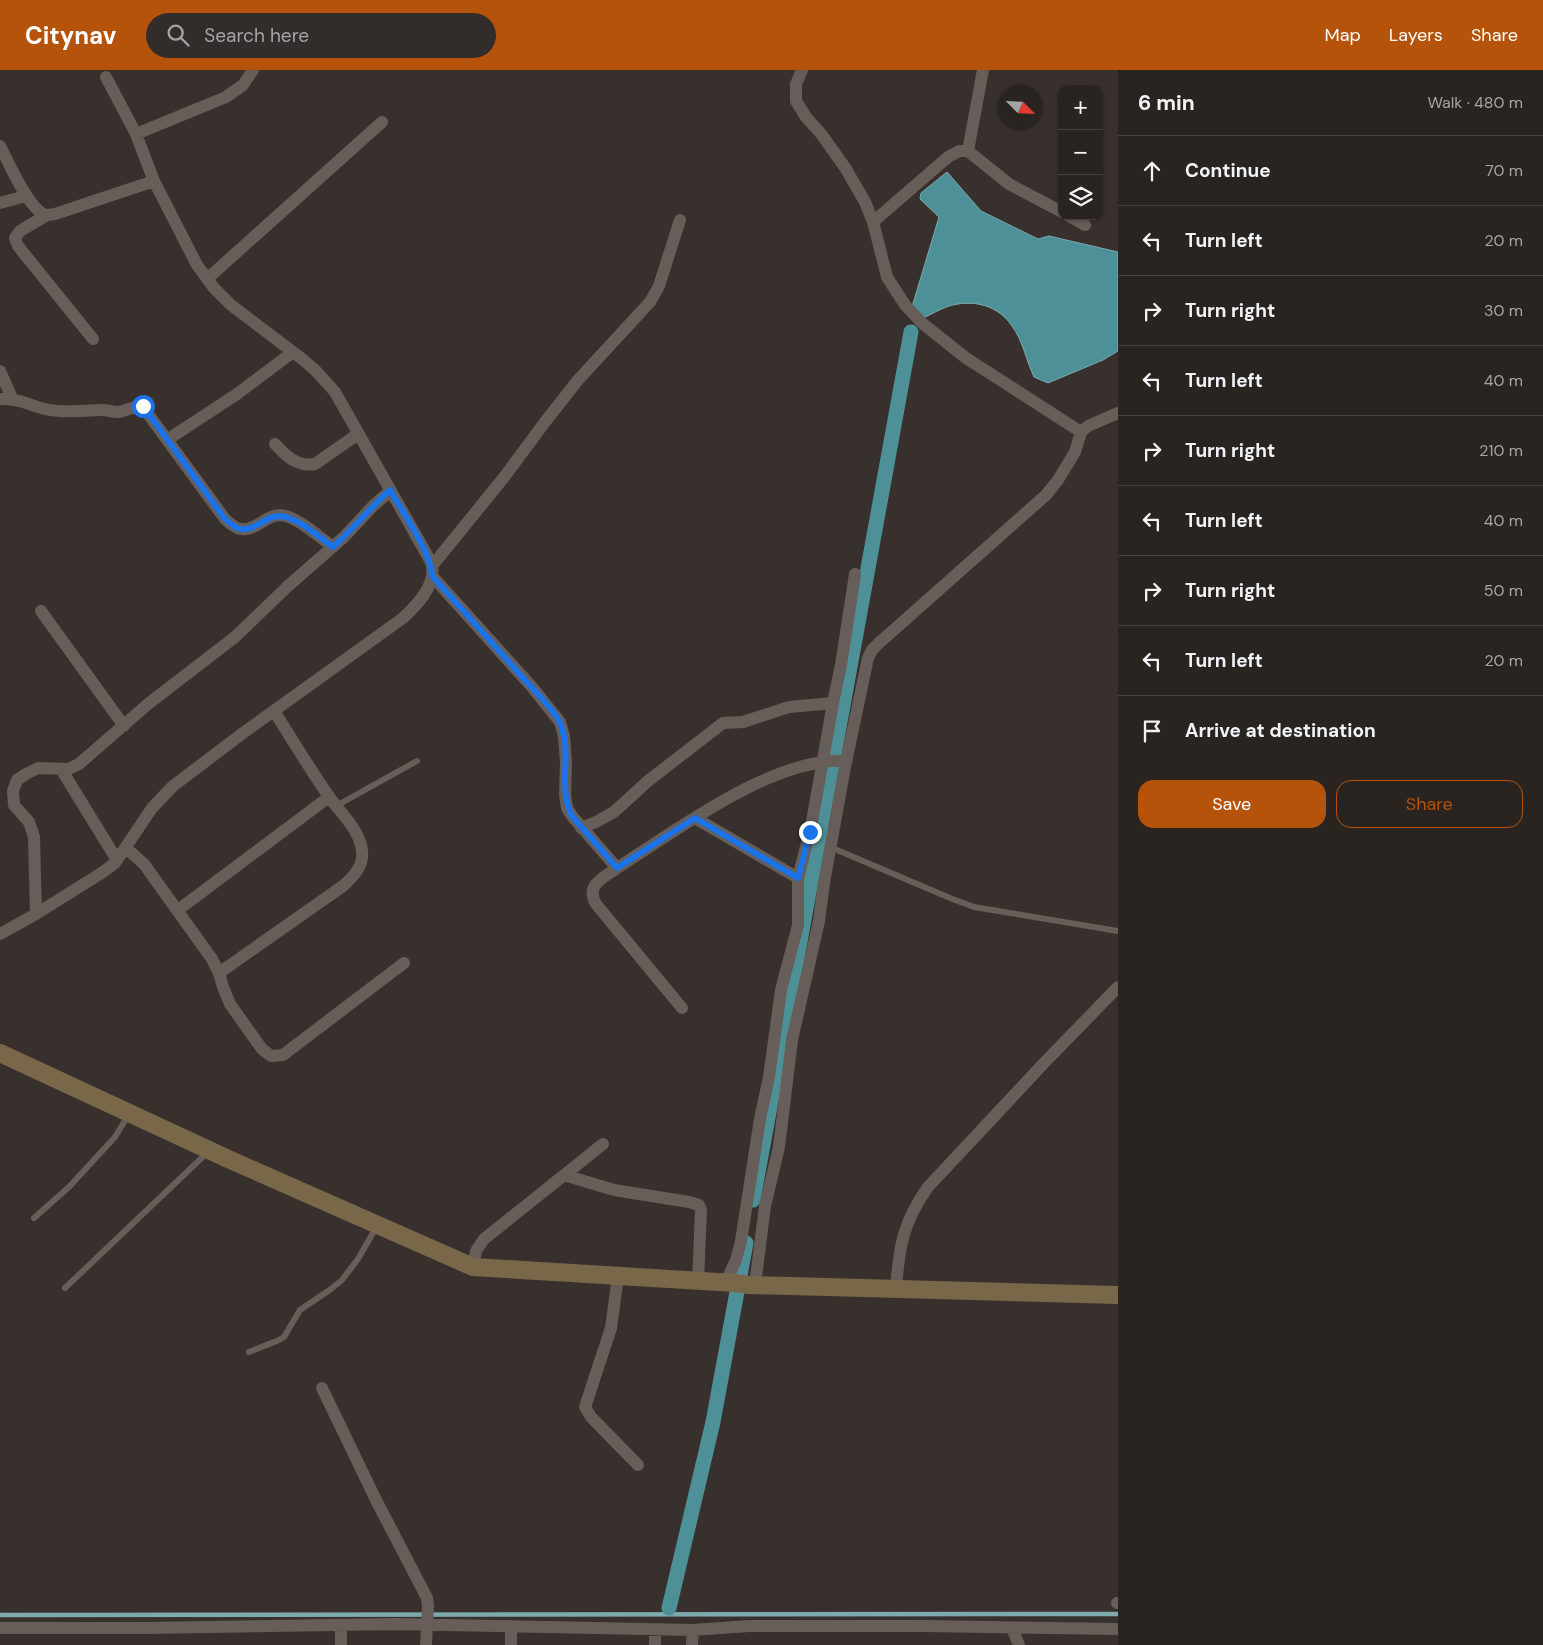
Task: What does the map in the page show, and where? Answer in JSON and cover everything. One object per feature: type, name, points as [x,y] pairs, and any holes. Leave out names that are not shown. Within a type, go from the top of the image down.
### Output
[{"type":"street","points":[[136,134],[226,97],[243,85],[253,70]]},
{"type":"street","points":[[802,70],[796,84],[796,101],[846,170],[865,202],[873,222],[887,277],[905,305],[922,323],[966,358],[1082,432]]},
{"type":"street","points":[[968,151],[983,70]]},
{"type":"street","points":[[106,77],[136,134],[154,181],[197,265],[214,288],[231,305],[316,371],[335,392],[427,555],[432,571],[560,722],[564,736],[567,808],[617,868]]},
{"type":"street","points":[[207,279],[382,122]]},
{"type":"street","points":[[0,146],[26,196],[36,209],[47,215]]},
{"type":"street","points":[[873,222],[948,157],[959,151],[968,151],[1009,184],[1058,210]]},
{"type":"street","points":[[93,339],[18,246],[15,238],[20,231],[47,215],[154,181]]},
{"type":"street","points":[[0,203],[26,196]]},
{"type":"street","points":[[0,934],[103,872],[117,860],[152,808],[173,786],[403,618],[423,597],[432,571],[544,422],[650,302],[659,286],[680,220]]},
{"type":"street","points":[[1076,220],[1085,225]]},
{"type":"street","points":[[167,440],[242,391],[292,352]]},
{"type":"street","points":[[0,371],[6,399],[26,402],[43,409],[58,411],[104,410],[116,412],[125,411],[136,406],[143,406],[225,519],[237,528],[248,529],[259,525],[270,517],[279,515],[296,521],[333,547]]},
{"type":"street","points":[[741,1284],[736,1260],[741,1241],[760,1119],[769,1077],[781,990],[798,925],[798,878],[811,827],[872,650],[1046,495],[1076,452],[1082,432],[1088,426],[1118,413]]},
{"type":"street","points":[[275,444],[289,459],[307,466],[315,464],[358,434]]},
{"type":"street","points":[[36,914],[34,837],[29,822],[14,805],[12,791],[17,780],[38,768],[68,769],[79,764],[148,704],[235,637],[288,586],[333,547],[390,490]]},
{"type":"street","points":[[741,1284],[779,1147],[792,1040],[819,921],[830,847],[833,702],[841,665],[855,574]]},
{"type":"street","points":[[41,611],[124,726]]},
{"type":"street","points":[[582,828],[614,812],[648,781],[723,723],[743,722],[789,707],[833,702]]},
{"type":"street","points":[[219,973],[343,886],[355,876],[360,864],[362,851],[351,826],[333,802],[274,711]]},
{"type":"street","points":[[682,1008],[593,898],[593,888],[598,881],[617,868],[695,818],[740,792],[774,775],[833,761]]},
{"type":"street","points":[[60,769],[117,860]]},
{"type":"street","points":[[178,910],[333,802]]},
{"type":"street","points":[[695,818],[798,878]]},
{"type":"street","points":[[126,848],[144,864],[178,910],[212,959],[230,1004],[262,1049],[271,1056],[283,1055],[404,963]]},
{"type":"street","points":[[896,1289],[899,1253],[907,1224],[916,1205],[928,1187],[1118,987]]},
{"type":"street","points":[[0,1053],[210,1150],[473,1267],[741,1284],[1118,1295]]},
{"type":"street","points":[[473,1267],[476,1251],[484,1239],[603,1144]]},
{"type":"street","points":[[564,1175],[614,1190],[699,1205],[698,1280]]},
{"type":"street","points":[[618,1276],[612,1328],[585,1407],[591,1416],[638,1466]]},
{"type":"street","points":[[322,1388],[376,1500],[424,1592],[427,1617],[426,1645]]},
{"type":"street","points":[[0,1628],[341,1625],[427,1617],[511,1626],[655,1630],[693,1630],[749,1626],[1117,1630]]},
{"type":"street","points":[[341,1625],[341,1645]]},
{"type":"street","points":[[511,1626],[511,1645]]},
{"type":"street","points":[[1012,1628],[1019,1645]]},
{"type":"street","points":[[655,1630],[655,1645]]},
{"type":"street","points":[[692,1645],[693,1630]]},
{"type":"lane","points":[[333,802],[417,761]]},
{"type":"lane","points":[[830,847],[974,907],[1118,931]]},
{"type":"lane","points":[[34,1218],[69,1187],[115,1137],[129,1113]]},
{"type":"lane","points":[[65,1288],[210,1150]]},
{"type":"lane","points":[[249,1352],[279,1340],[284,1336],[300,1310],[331,1289],[346,1274],[378,1225]]},
{"type":"water","points":[[947,172],[981,211],[1038,239],[1049,236],[1118,252],[1118,351],[1103,360],[1048,383],[1034,377],[1016,332],[1000,313],[984,305],[967,303],[946,307],[921,319],[912,307],[939,217],[920,199],[921,193]]},
{"type":"waterway","points":[[753,1200],[911,332]]},
{"type":"waterway","points":[[669,1608],[713,1422],[746,1243]]},
{"type":"waterway","points":[[0,1615],[1118,1614]]},
{"type":"route","points":[[143,406],[225,519],[237,528],[248,529],[259,525],[270,517],[279,515],[296,521],[333,547],[390,490],[427,555],[432,567],[432,576],[532,687],[560,722],[564,736],[567,808],[617,868],[695,818],[798,878],[810,832]]}]
